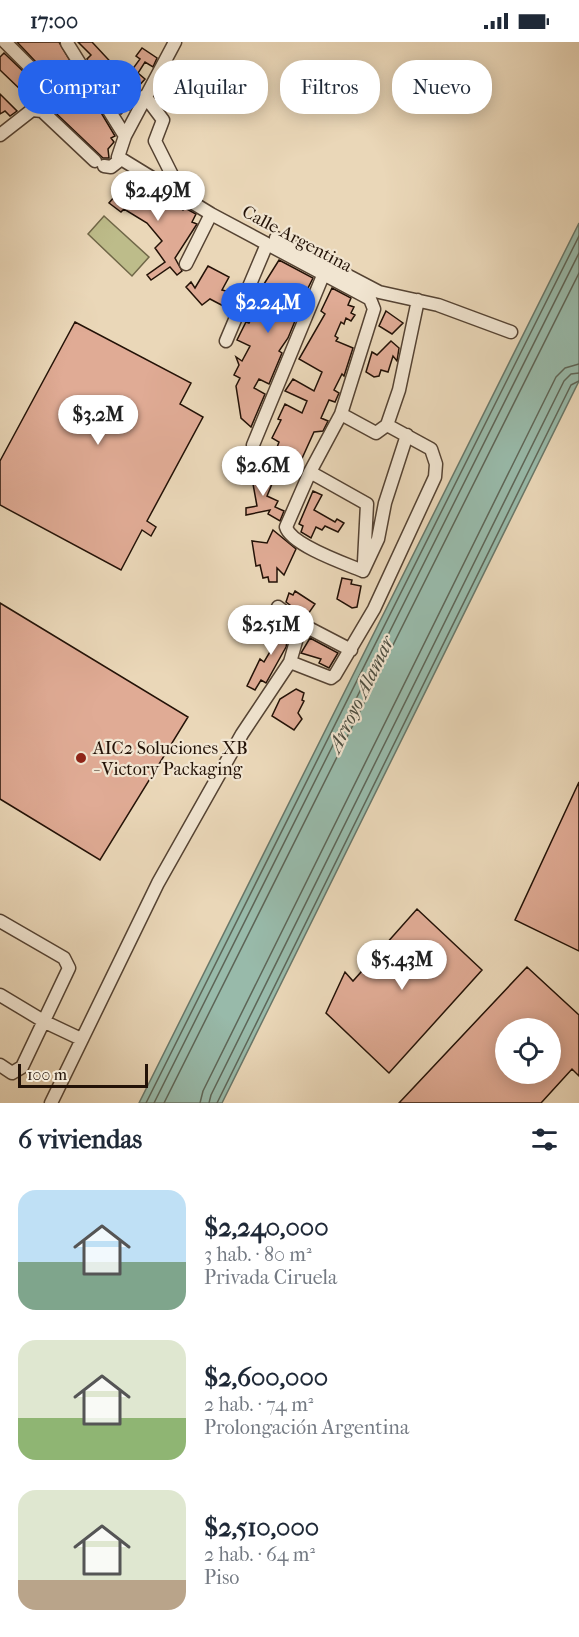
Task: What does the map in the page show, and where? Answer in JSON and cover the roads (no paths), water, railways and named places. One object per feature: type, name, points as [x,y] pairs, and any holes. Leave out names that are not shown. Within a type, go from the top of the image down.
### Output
[{"type":"street","points":[[5,42],[23,60]]},
{"type":"street","points":[[0,135],[32,110],[42,111],[100,164],[111,167],[119,156],[125,136],[175,42]]},
{"type":"street","points":[[67,43],[125,136]]},
{"type":"street","points":[[145,96],[163,120],[155,141],[183,197]]},
{"type":"street","name":"Calle Argentina","points":[[119,156],[211,214],[272,241],[324,273],[374,298]]},
{"type":"street","points":[[186,264],[211,214]]},
{"type":"street","points":[[226,341],[272,241],[374,298],[418,300],[511,332]]},
{"type":"street","points":[[253,445],[324,273]]},
{"type":"street","points":[[363,571],[326,556],[290,536],[286,527],[310,472],[340,414],[374,309],[374,298]]},
{"type":"street","points":[[340,414],[376,433],[384,428],[399,390],[418,300]]},
{"type":"street","points":[[290,662],[331,678],[351,650],[374,609],[435,477],[436,464],[431,449],[407,435],[384,428]]},
{"type":"street","points":[[363,571],[378,539],[385,503],[407,435]]},
{"type":"street","points":[[310,472],[364,501],[368,508],[363,571]]},
{"type":"street","points":[[278,607],[301,624],[351,650]]},
{"type":"street","points":[[51,1103],[158,883],[242,734],[290,662],[301,624]]},
{"type":"street","points":[[0,921],[68,961],[69,968],[45,1022],[18,1071],[12,1073],[0,1065]]},
{"type":"street","points":[[0,995],[45,1022],[81,1039]]},
{"type":"water","name":"Arroyo Alamar","points":[[579,223],[579,381],[222,1103],[139,1103]]},
{"type":"place","name":"AIC2 Soluciones XB - Victory Packaging","points":[[81,758]]}]
